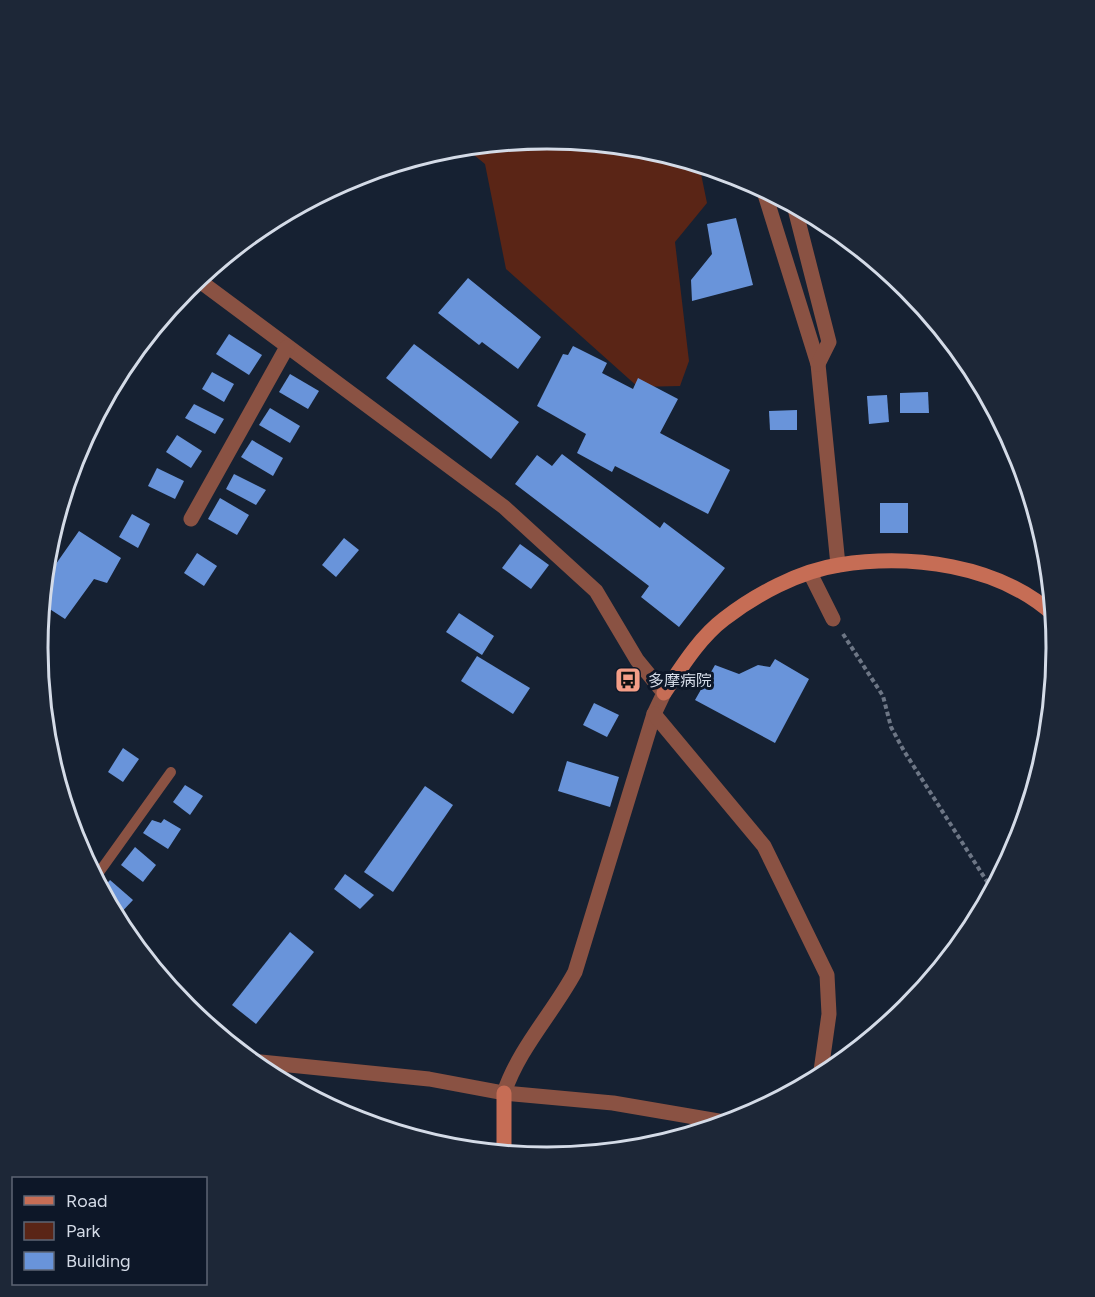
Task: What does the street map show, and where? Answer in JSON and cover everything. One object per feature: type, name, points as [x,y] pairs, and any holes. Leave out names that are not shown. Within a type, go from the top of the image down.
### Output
[{"type":"street","points":[[767,200],[818,364],[838,565]]},
{"type":"street","points":[[797,216],[830,342],[818,364]]},
{"type":"street","points":[[205,285],[504,507],[596,591],[637,660],[664,693]]},
{"type":"street","points":[[191,519],[287,347]]},
{"type":"street","points":[[504,1146],[504,1093],[512,1068],[560,999],[575,972],[654,714],[664,693],[693,652],[723,620],[767,591],[810,573],[838,565],[936,563],[974,572],[1009,586],[1045,609]]},
{"type":"street","points":[[810,573],[833,619]]},
{"type":"street","points":[[654,714],[764,846],[828,975],[829,1014],[822,1066]]},
{"type":"street","points":[[269,1063],[429,1080],[504,1093],[613,1103],[710,1120]]},
{"type":"lane","points":[[101,870],[171,772]]},
{"type":"path","points":[[833,619],[883,696],[891,727],[904,751],[988,883]]},
{"type":"green space","points":[[515,150],[580,150],[645,159],[701,174],[707,203],[675,242],[689,361],[680,386],[638,387],[506,269],[485,164],[473,155]]},
{"type":"building","points":[[736,218],[753,285],[692,301],[691,280],[712,254],[707,224]]},
{"type":"building","points":[[468,278],[541,337],[518,369],[482,342],[479,345],[438,313]]},
{"type":"building","points":[[229,334],[262,355],[249,375],[216,354]]},
{"type":"building","points":[[414,344],[519,422],[491,459],[386,378]]},
{"type":"building","points":[[573,346],[607,363],[602,373],[633,389],[638,378],[678,399],[660,433],[730,470],[708,514],[615,466],[612,472],[577,453],[586,434],[537,406],[563,354],[568,355]]},
{"type":"building","points":[[212,372],[234,384],[224,402],[202,389]]},
{"type":"building","points":[[290,374],[319,391],[308,409],[279,392]]},
{"type":"building","points":[[928,392],[929,413],[900,413],[900,393]]},
{"type":"building","points":[[887,395],[889,422],[869,424],[867,396]]},
{"type":"building","points":[[194,404],[224,419],[215,434],[185,418]]},
{"type":"building","points":[[270,408],[300,426],[290,443],[259,425]]},
{"type":"building","points":[[797,410],[797,430],[770,430],[769,411]]},
{"type":"building","points":[[177,435],[202,451],[191,468],[166,452]]},
{"type":"building","points":[[252,440],[283,458],[273,476],[241,457]]},
{"type":"building","points":[[562,454],[660,528],[664,522],[725,568],[679,627],[641,597],[649,586],[515,484],[537,455],[552,466]]},
{"type":"building","points":[[157,468],[184,481],[175,499],[148,486]]},
{"type":"building","points":[[234,474],[266,490],[256,505],[226,489]]},
{"type":"building","points":[[220,498],[249,515],[237,535],[208,519]]},
{"type":"building","points":[[880,503],[908,503],[908,533],[880,533]]},
{"type":"building","points":[[132,514],[150,524],[138,548],[119,537]]},
{"type":"building","points":[[79,531],[121,558],[107,583],[94,579],[65,619],[50,609],[55,565]]},
{"type":"building","points":[[344,538],[359,550],[336,577],[322,565]]},
{"type":"building","points":[[520,544],[549,565],[531,589],[502,568]]},
{"type":"building","points":[[197,553],[217,566],[204,586],[184,573]]},
{"type":"building","points":[[459,613],[494,636],[482,655],[446,632]]},
{"type":"building","points":[[477,656],[530,688],[513,714],[461,681]]},
{"type":"building","points":[[775,659],[809,679],[775,743],[695,700],[715,665],[739,674],[758,665],[770,667]]},
{"type":"building","points":[[594,703],[619,715],[607,737],[583,725]]},
{"type":"building","points":[[123,748],[139,759],[123,782],[108,772]]},
{"type":"building","points":[[567,761],[619,777],[610,807],[558,791]]},
{"type":"building","points":[[185,785],[203,796],[190,815],[173,802]]},
{"type":"building","points":[[425,786],[453,805],[393,892],[364,872]]},
{"type":"building","points":[[164,819],[181,829],[168,849],[143,833],[152,820],[161,823]]},
{"type":"building","points":[[135,847],[156,865],[143,882],[121,865]]},
{"type":"building","points":[[345,874],[374,895],[360,909],[334,889]]},
{"type":"building","points":[[110,880],[133,900],[123,911],[115,898],[107,883]]},
{"type":"building","points":[[290,932],[314,952],[256,1024],[232,1005]]},
{"type":"place","name":"多摩病院","points":[[628,680]]}]
